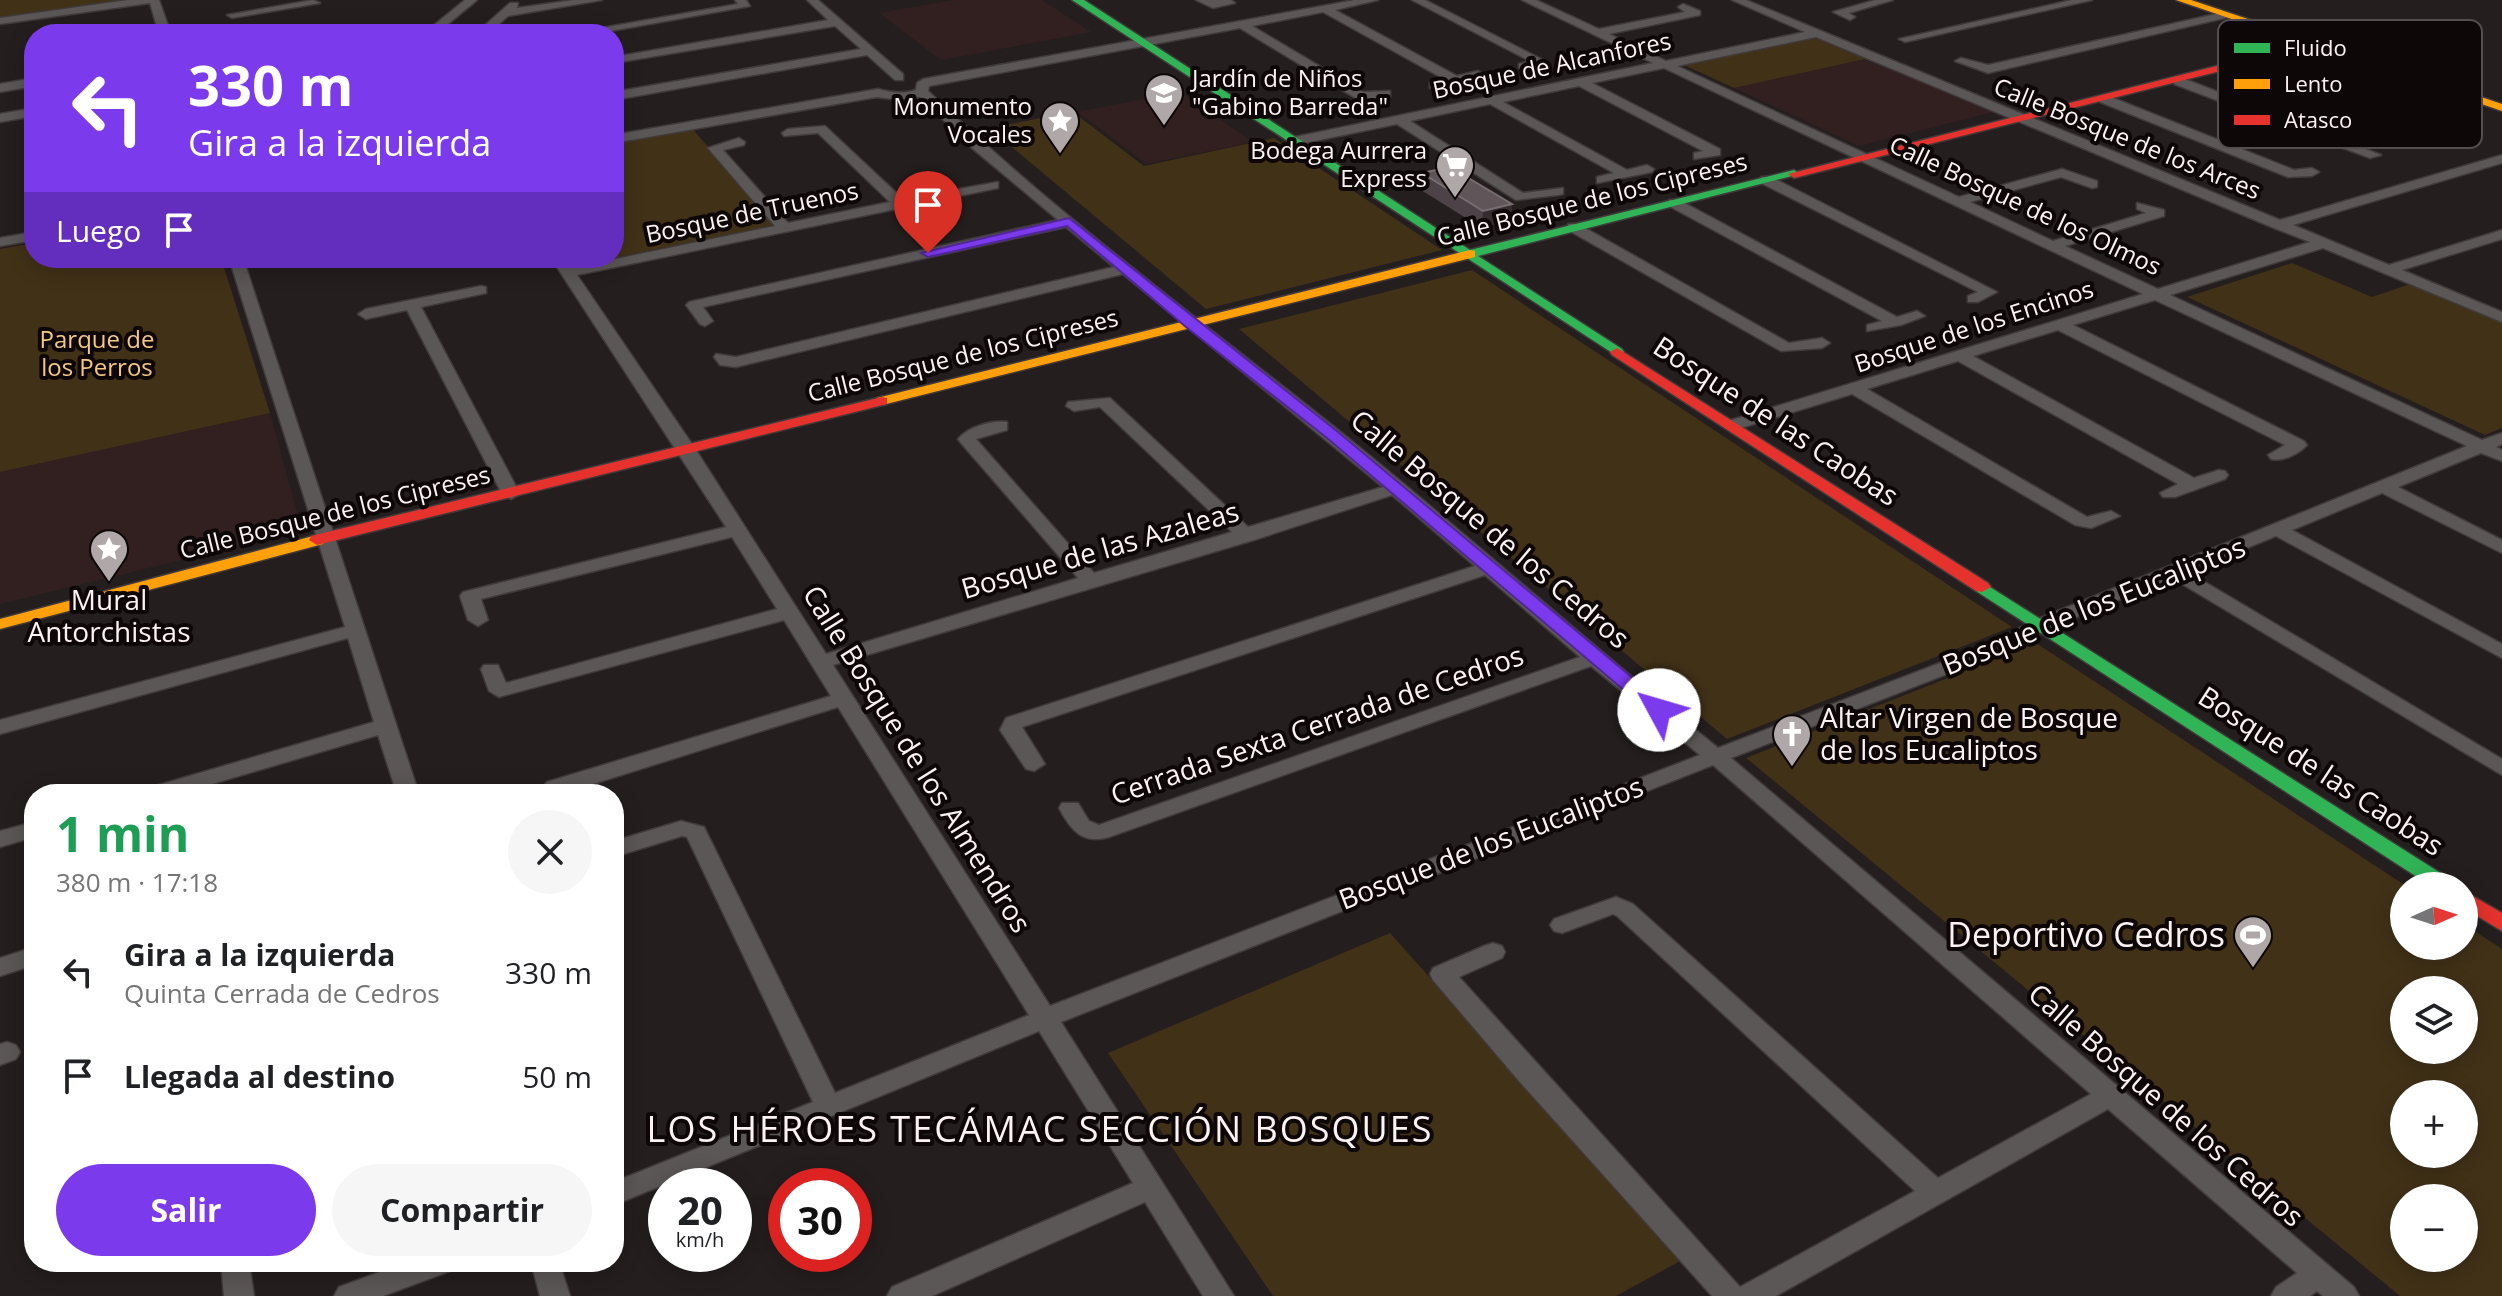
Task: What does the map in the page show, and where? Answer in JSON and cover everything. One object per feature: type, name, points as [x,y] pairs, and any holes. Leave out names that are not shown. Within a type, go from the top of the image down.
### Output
[{"type":"street","points":[[0,21],[43,20],[153,0],[161,24]]},
{"type":"street","points":[[442,24],[472,0]]},
{"type":"street","points":[[493,24],[521,0]]},
{"type":"street","points":[[506,13],[597,0]]},
{"type":"street","points":[[624,26],[745,6],[740,0]]},
{"type":"street","points":[[812,0],[899,77],[923,88]]},
{"type":"street","name":"Bosque de las Caobas","points":[[1077,0],[2424,872]]},
{"type":"street","points":[[1201,0],[1213,5],[1230,3]]},
{"type":"street","points":[[624,137],[878,93],[897,97],[923,88],[1143,41],[1329,11],[1373,0]]},
{"type":"street","points":[[1417,0],[1541,62],[1523,66]]},
{"type":"street","name":"Calle Bosque de los Arces","points":[[1737,0],[2502,317]]},
{"type":"street","points":[[1850,17],[1839,10],[1888,0]]},
{"type":"street","points":[[1922,46],[1901,37],[2087,0]]},
{"type":"street","points":[[2181,0],[2240,20]]},
{"type":"street","points":[[1533,3],[1560,2]]},
{"type":"street","points":[[232,15],[279,4],[315,3]]},
{"type":"street","name":"Calle Bosque de los Olmos","points":[[1533,3],[2050,246],[2495,447]]},
{"type":"street","points":[[1598,33],[1696,13],[1683,7]]},
{"type":"street","points":[[1329,11],[1455,80]]},
{"type":"street","points":[[1961,61],[1988,69],[2225,15]]},
{"type":"street","points":[[624,58],[838,22]]},
{"type":"street","points":[[1244,25],[1361,96],[1386,94]]},
{"type":"street","name":"Bosque de Alcanfores","points":[[1295,141],[1817,33]]},
{"type":"street","points":[[624,94],[871,51]]},
{"type":"street","name":"Calle Bosque de los Cipreses","points":[[0,624],[323,538],[511,494],[1861,156],[2218,71]]},
{"type":"street","points":[[1434,85],[1478,75]]},
{"type":"street","points":[[878,93],[877,82],[899,77]]},
{"type":"street","points":[[2178,81],[2218,96]]},
{"type":"street","points":[[1581,82],[1715,152],[1699,156]]},
{"type":"street","points":[[0,88],[24,88]]},
{"type":"street","name":"Calle Bosque de los Cedros","points":[[923,88],[977,145],[1191,324],[1333,435],[1716,757],[2344,1296]]},
{"type":"street","points":[[2104,99],[2218,144]]},
{"type":"street","points":[[1491,100],[1625,174]]},
{"type":"street","points":[[2482,101],[2502,108]]},
{"type":"street","points":[[0,118],[24,114]]},
{"type":"street","points":[[1400,120],[1521,197],[1558,191]]},
{"type":"street","points":[[788,133],[821,129],[900,204]]},
{"type":"street","points":[[739,142],[714,148],[785,229]]},
{"type":"street","points":[[2227,148],[2293,174],[2312,172]]},
{"type":"street","points":[[2356,148],[2375,155]]},
{"type":"street","points":[[2353,161],[2390,151]]},
{"type":"street","points":[[2279,225],[2502,159]]},
{"type":"street","points":[[1602,180],[1647,169]]},
{"type":"street","points":[[1955,202],[2062,173],[2092,184]]},
{"type":"street","points":[[1766,180],[1990,292],[1973,299]]},
{"type":"street","name":"Bosque de Truenos","points":[[624,255],[785,229],[993,185]]},
{"type":"street","points":[[1674,203],[1896,322]]},
{"type":"street","points":[[2050,246],[2159,213],[2142,206]]},
{"type":"street","points":[[705,321],[694,305],[1069,222]]},
{"type":"street","points":[[1573,227],[1787,348],[1822,343]]},
{"type":"street","points":[[2388,270],[2502,234]]},
{"type":"street","points":[[0,242],[24,238]]},
{"type":"street","name":"Bosque de los Encinos","points":[[1731,426],[1857,390],[2323,243]]},
{"type":"street","points":[[239,268],[282,395],[323,538],[405,784]]},
{"type":"street","name":"Calle Bosque de los Almendros","points":[[564,268],[687,450],[1219,1296]]},
{"type":"street","points":[[722,357],[726,362],[736,362],[1126,269]]},
{"type":"street","points":[[366,314],[481,290]]},
{"type":"street","points":[[412,305],[511,494]]},
{"type":"street","points":[[1872,328],[1917,316]]},
{"type":"street","points":[[2061,325],[2298,445],[2277,455]]},
{"type":"street","points":[[1961,356],[2193,485]]},
{"type":"street","points":[[1857,390],[2081,521],[2091,523],[2111,516]]},
{"type":"street","points":[[1074,406],[1104,401],[1247,536]]},
{"type":"street","points":[[1001,426],[972,434],[967,439],[1090,580]]},
{"type":"street","name":"Bosque de los Eucaliptos","points":[[624,1190],[1045,1018],[1994,649],[2040,625],[2385,487],[2495,447]]},
{"type":"street","points":[[2169,493],[2219,475]]},
{"type":"street","points":[[2385,487],[2502,547]]},
{"type":"street","name":"Bosque de las Azaleas","points":[[821,662],[1247,536],[1394,489]]},
{"type":"street","points":[[478,620],[470,596],[737,530]]},
{"type":"street","points":[[2279,530],[2502,652]]},
{"type":"street","points":[[1034,764],[1011,730],[1013,723],[1488,568]]},
{"type":"street","points":[[2174,571],[2502,768]]},
{"type":"street","points":[[491,669],[499,691],[789,612]]},
{"type":"street","points":[[0,727],[353,631]]},
{"type":"street","name":"Cerrada Sexta Cerrada de Cedros","points":[[1070,808],[1082,828],[1090,834],[1101,832],[1595,658]]},
{"type":"street","points":[[565,784],[843,699]]},
{"type":"street","points":[[187,784],[385,726]]},
{"type":"street","points":[[624,846],[681,828],[696,832],[828,1106]]},
{"type":"street","points":[[0,839],[24,832]]},
{"type":"street","points":[[1562,925],[1616,905],[1625,910],[1935,1192]]},
{"type":"street","points":[[2478,907],[2502,923]]},
{"type":"street","points":[[1493,952],[1442,974],[1528,1074],[1730,1296]]},
{"type":"street","points":[[0,967],[24,959]]},
{"type":"street","points":[[1750,1296],[2110,1096]]},
{"type":"street","points":[[902,1296],[1151,1187]]},
{"type":"street","points":[[236,1272],[239,1296]]},
{"type":"street","points":[[349,1296],[413,1272]]},
{"type":"street","points":[[548,1272],[555,1296]]},
{"type":"street","points":[[2286,1296],[2318,1275]]},
{"type":"shaded area","points":[[953,0],[1042,0],[1091,32],[941,60],[879,13]]},
{"type":"shaded area","points":[[1865,59],[1993,112],[1859,146],[1734,88]]},
{"type":"shaded area","name":"Jardín de Niños \"Gabino Barreda\"","points":[[1180,92],[1253,142],[1146,164],[1078,112]]},
{"type":"shaded area","points":[[270,413],[302,531],[0,604],[0,472]]},
{"type":"green space","points":[[0,0],[133,0],[0,18]]},
{"type":"green space","points":[[1812,37],[1865,59],[1734,88],[1684,65]]},
{"type":"green space","points":[[1073,112],[1144,166],[1274,138],[1442,250],[1206,309],[989,128]]},
{"type":"green space","points":[[692,128],[774,225],[624,256],[624,140]]},
{"type":"green space","name":"Parque de los Perros","points":[[24,245],[24,268],[224,268],[270,413],[0,472],[0,249]]},
{"type":"green space","points":[[2292,263],[2372,297],[2410,284],[2502,323],[2502,428],[2485,435],[2187,297]]},
{"type":"green space","points":[[1472,270],[2012,627],[1727,739],[1239,329]]},
{"type":"green space","name":"Deportivo Cedros","points":[[2036,643],[2390,875],[2390,960],[2478,960],[2478,933],[2502,949],[2502,1296],[2400,1296],[1746,758]]},
{"type":"green space","points":[[1390,933],[1682,1260],[1616,1296],[1273,1296],[1108,1053]]},
{"type":"building","points":[[1450,167],[1512,204],[1483,211],[1422,173]]},
{"type":"traffic: fast","points":[[1077,0],[1617,352]]},
{"type":"traffic: fast","points":[[1470,254],[1794,174]]},
{"type":"traffic: fast","points":[[1982,587],[2424,872]]},
{"type":"traffic: slow","points":[[2181,0],[2240,20]]},
{"type":"traffic: slow","points":[[2482,101],[2502,108]]},
{"type":"traffic: slow","points":[[882,401],[1470,254]]},
{"type":"traffic: slow","points":[[0,624],[317,540]]},
{"type":"traffic: jam","points":[[1794,174],[2218,68]]},
{"type":"traffic: jam","points":[[1617,352],[1982,587]]},
{"type":"traffic: jam","points":[[317,540],[882,401]]},
{"type":"traffic: jam","points":[[2478,907],[2502,923]]},
{"type":"place","name":"Jardín de Niños \"Gabino Barreda\"","points":[[1164,127]]},
{"type":"place","name":"Monumento Vocales","points":[[1060,155]]},
{"type":"place","name":"Bodega Aurrera Express","points":[[1455,199]]},
{"type":"place","name":"Mural Antorchistas","points":[[109,583]]},
{"type":"place","name":"Altar Virgen de Bosque de los Eucaliptos","points":[[1792,768]]},
{"type":"place","name":"Deportivo Cedros","points":[[2253,969]]},
{"type":"district","name":"LOS HÉROES TECÁMAC SECCIÓN BOSQUES","points":[[1040,1129]]},
{"type":"route","points":[[928,253],[1069,222],[1191,324],[1333,435],[1585,651],[1659,710]]}]
